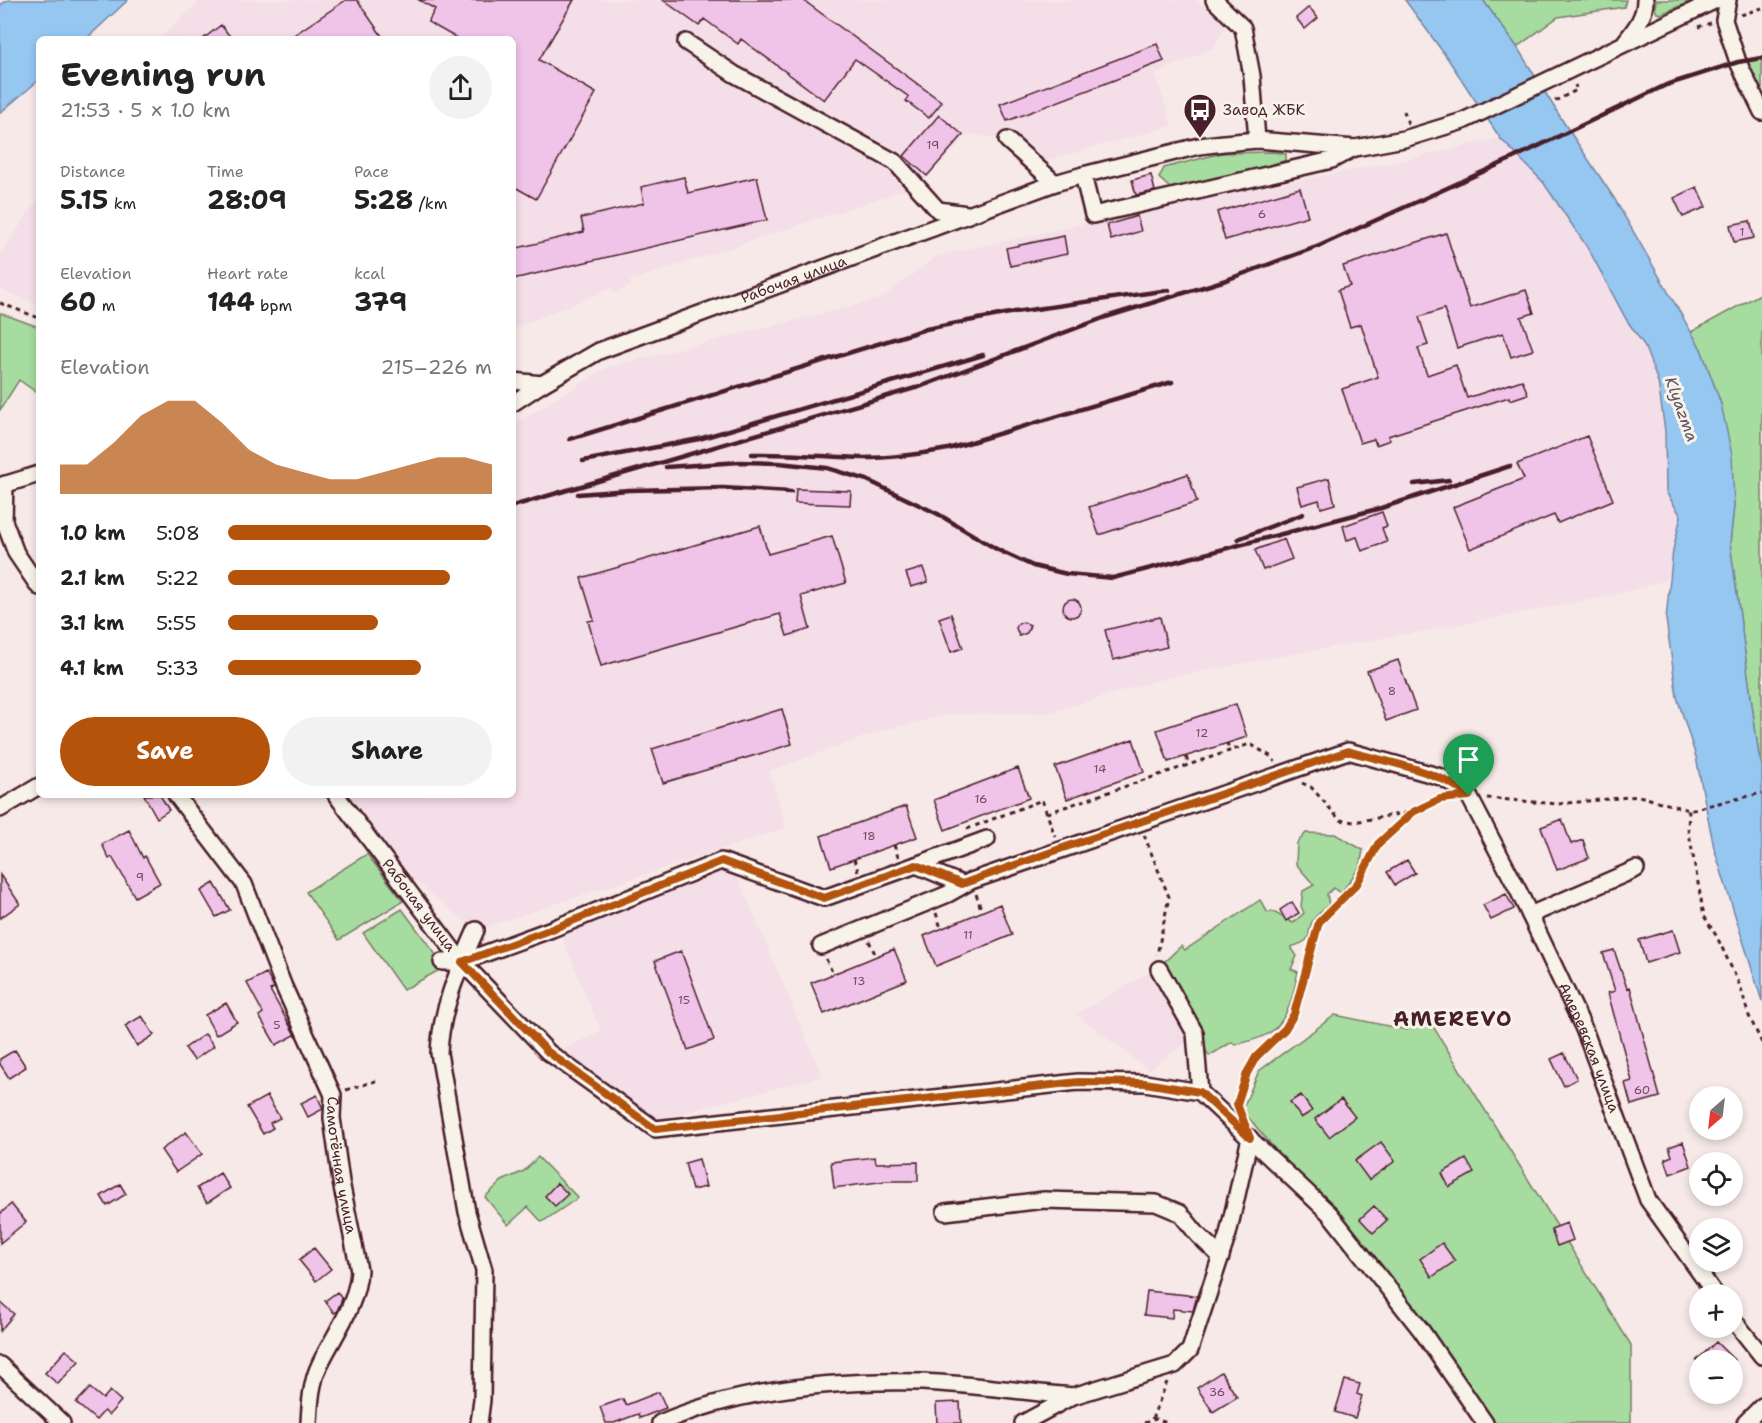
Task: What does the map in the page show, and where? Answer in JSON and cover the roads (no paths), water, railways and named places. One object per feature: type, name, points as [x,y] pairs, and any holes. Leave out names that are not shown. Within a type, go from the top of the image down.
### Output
[{"type":"street","points":[[1214,0],[1243,28],[1252,76],[1257,140]]},
{"type":"street","points":[[1621,46],[1639,25],[1645,8],[1645,0]]},
{"type":"street","points":[[1083,175],[1093,215],[1332,160],[1355,148],[1404,139],[1463,121],[1569,78],[1621,46],[1716,0]]},
{"type":"street","points":[[1728,0],[1724,20],[1738,62],[1762,112]]},
{"type":"street","points":[[686,42],[734,74],[895,162],[938,210],[970,215]]},
{"type":"street","points":[[1007,140],[1055,183]]},
{"type":"street","name":"Рабочая улица","points":[[516,401],[599,351],[1055,183],[1199,146],[1257,140],[1355,148]]},
{"type":"street","points":[[516,381],[542,384]]},
{"type":"street","points":[[36,475],[2,485],[4,521],[16,554],[36,583]]},
{"type":"street","name":"Амеревская улица","points":[[962,884],[1348,751],[1441,777],[1469,796],[1530,915],[1584,1029],[1648,1200],[1707,1284]]},
{"type":"street","points":[[0,809],[36,788]]},
{"type":"street","name":"Самотёчная улица","points":[[179,798],[243,884],[284,987],[333,1095],[332,1118],[341,1182],[359,1270],[358,1285],[344,1322],[318,1366],[311,1395],[309,1423]]},
{"type":"street","name":"Рабочая улица","points":[[338,798],[462,962],[713,869],[722,861],[824,898],[987,839]]},
{"type":"street","points":[[916,865],[962,884]]},
{"type":"street","points":[[1530,915],[1636,869]]},
{"type":"street","points":[[821,946],[948,894],[962,884]]},
{"type":"street","points":[[476,930],[445,1008],[440,1029],[439,1053],[467,1212],[484,1270],[482,1400],[479,1423]]},
{"type":"street","points":[[442,962],[462,962],[548,1052],[655,1129],[1078,1082],[1145,1083],[1200,1092],[1330,1214],[1421,1330],[1485,1423]]},
{"type":"street","points":[[1159,969],[1195,1033],[1200,1092]]},
{"type":"street","points":[[1023,1423],[1073,1396],[1175,1365],[1190,1350],[1228,1234],[1250,1138]]},
{"type":"street","points":[[945,1212],[1044,1200],[1156,1203],[1180,1213],[1198,1235],[1221,1257]]},
{"type":"street","points":[[1743,1332],[1759,1353]]},
{"type":"street","points":[[0,1365],[62,1423]]},
{"type":"street","points":[[660,1423],[728,1400],[802,1387],[858,1383],[923,1382],[1073,1396]]},
{"type":"street","points":[[1745,1423],[1762,1406]]},
{"type":"water","points":[[8,0],[128,0],[89,36],[36,36],[36,83],[0,113],[0,5]]},
{"type":"water","name":"Klyazma","points":[[1405,0],[1483,0],[1517,47],[1614,198],[1701,349],[1721,404],[1732,455],[1734,506],[1730,543],[1762,765],[1762,1001],[1714,848],[1696,757],[1677,697],[1666,619],[1673,550],[1681,516],[1666,492],[1665,431],[1658,382],[1644,345],[1626,319],[1589,250],[1543,182],[1500,138],[1448,59]]},
{"type":"railway","points":[[516,505],[922,386],[1106,317],[1226,280],[1319,246],[1509,160],[1666,85],[1738,62],[1762,58]]},
{"type":"railway","points":[[570,439],[926,329],[1015,312],[1169,290]]},
{"type":"railway","points":[[583,461],[699,439],[983,355]]},
{"type":"railway","points":[[752,454],[875,458],[938,451],[1172,382]]},
{"type":"railway","points":[[666,467],[740,462],[827,468],[867,480],[938,514],[998,550],[1033,566],[1067,574],[1113,578],[1381,508],[1510,466]]},
{"type":"railway","points":[[1414,484],[1449,480]]},
{"type":"railway","points":[[578,494],[629,490],[723,488],[791,492]]},
{"type":"railway","points":[[1238,539],[1303,514]]},
{"type":"place","name":"Завод ЖБК","points":[[1200,139]]},
{"type":"district","name":"AMEREVO","points":[[1453,1019]]}]
